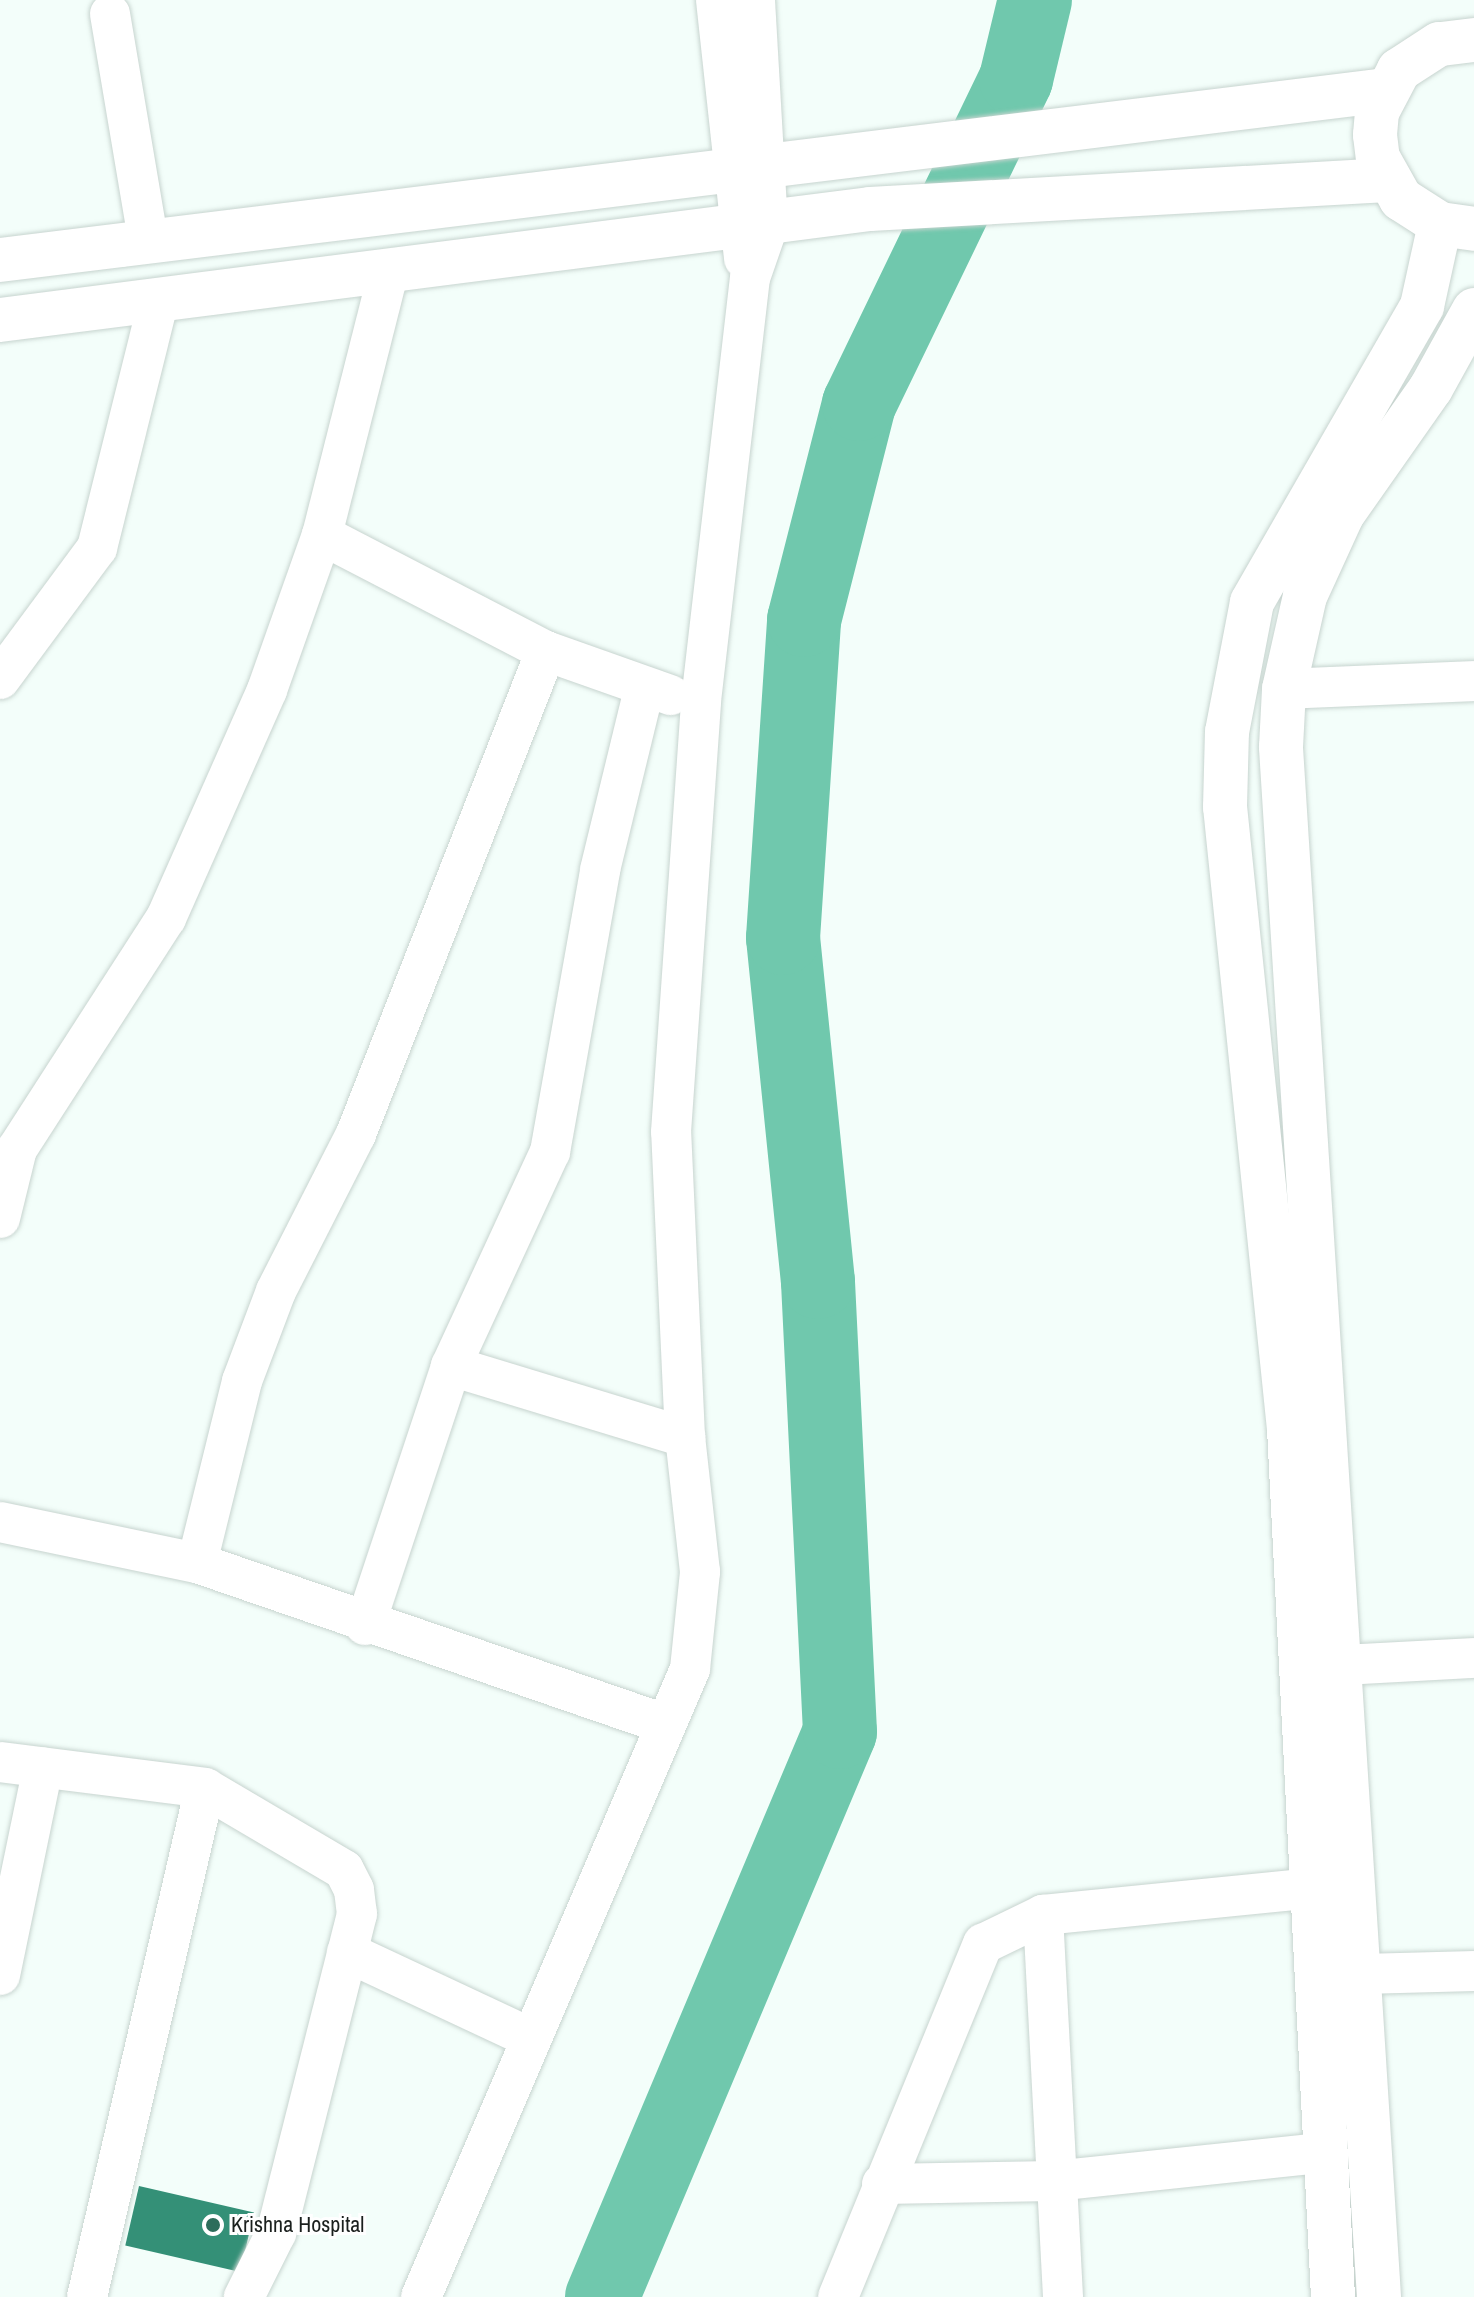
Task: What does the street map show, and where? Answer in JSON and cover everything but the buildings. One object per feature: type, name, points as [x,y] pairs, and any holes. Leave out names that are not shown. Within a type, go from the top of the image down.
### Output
[{"type":"street","points":[[421,2297],[690,1669],[700,1572],[685,1437],[671,1132],[701,701],[750,278],[752,227],[747,165],[716,0]]},
{"type":"street","points":[[747,165],[755,0]]},
{"type":"street","points":[[110,14],[148,238],[120,247]]},
{"type":"street","points":[[1333,2297],[1322,2153],[1314,1888],[1290,1445],[1225,807],[1227,732],[1252,602],[1422,306],[1457,226],[1401,199],[1387,180],[1375,135],[1386,90],[1417,55],[1470,29]]},
{"type":"street","points":[[0,260],[747,165],[1386,90]]},
{"type":"street","points":[[0,320],[752,227],[870,209],[1239,183],[1387,180]]},
{"type":"street","points":[[0,1218],[17,1149],[166,918],[267,690],[322,535],[389,271]]},
{"type":"street","points":[[0,679],[97,548],[159,300]]},
{"type":"street","points":[[1379,2297],[1344,1665],[1296,1001],[1284,689],[1305,596],[1342,515],[1431,388],[1474,310]]},
{"type":"street","points":[[322,535],[546,651],[644,690],[701,701]]},
{"type":"street","points":[[197,1563],[265,1321],[356,1134],[546,651]]},
{"type":"street","points":[[1284,689],[1474,681]]},
{"type":"street","points":[[365,1625],[451,1366],[550,1152],[600,870],[644,690]]},
{"type":"street","points":[[451,1366],[685,1437]]},
{"type":"street","points":[[0,1522],[197,1563],[365,1625],[664,1724]]},
{"type":"street","points":[[1344,1665],[1474,1658]]},
{"type":"street","points":[[0,1762],[205,1788],[344,1870],[357,1914],[276,2233],[244,2297]]},
{"type":"street","points":[[0,1975],[43,1767]]},
{"type":"street","points":[[87,2297],[205,1788]]},
{"type":"street","points":[[838,2297],[983,1944],[1043,1915],[1314,1888]]},
{"type":"street","points":[[1043,1915],[1054,2181],[1063,2297]]},
{"type":"street","points":[[347,1952],[531,2038]]},
{"type":"street","points":[[1363,1974],[1474,1971]]},
{"type":"street","points":[[882,2184],[1054,2181],[1322,2153]]},
{"type":"waterway","points":[[602,2297],[840,1732],[818,1282],[783,938],[804,620],[859,404],[1016,79],[1035,0]]},
{"type":"place","name":"Krishna Hospital","points":[[213,2225]]}]
